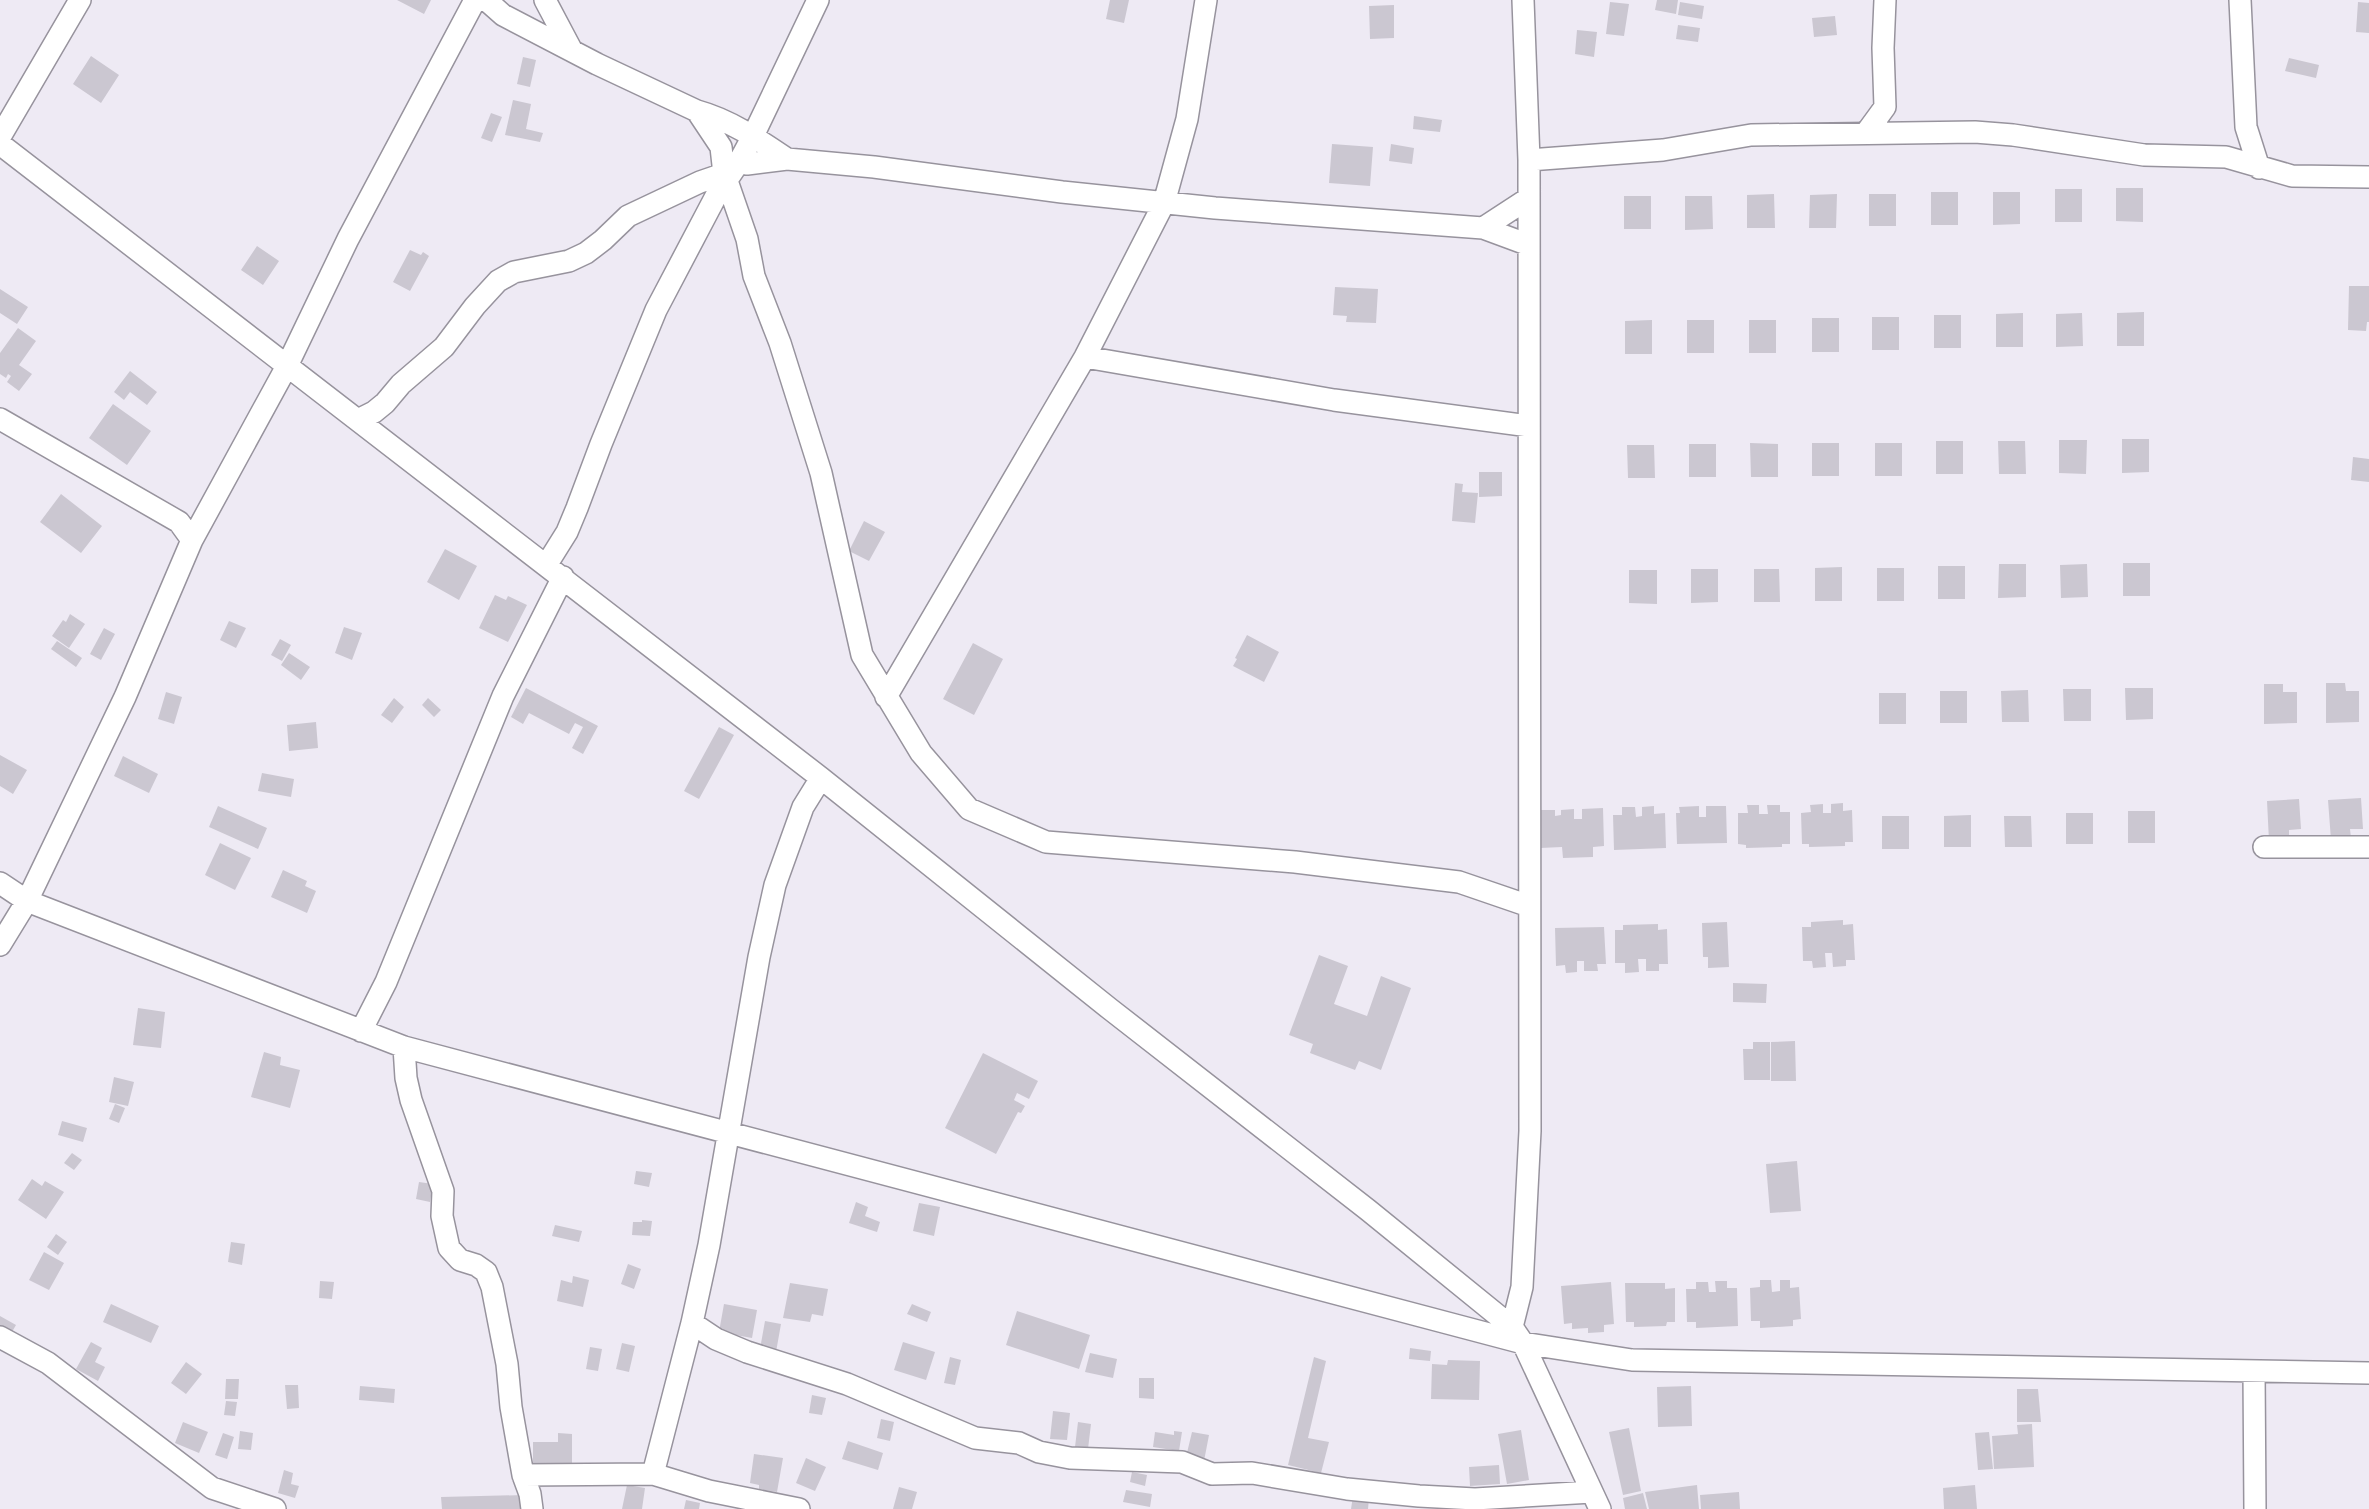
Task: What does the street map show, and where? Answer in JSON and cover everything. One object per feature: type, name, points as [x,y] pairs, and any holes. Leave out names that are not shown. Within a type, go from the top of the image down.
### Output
[{"type":"street","points":[[0,137],[80,0]]},
{"type":"street","points":[[0,945],[26,901],[125,697],[192,540],[206,518],[287,366],[348,238],[475,0]]},
{"type":"street","points":[[486,0],[503,15],[572,51],[697,111],[712,115],[753,136],[788,159]]},
{"type":"street","points":[[546,0],[572,51]]},
{"type":"street","points":[[361,1030],[386,982],[555,571],[567,532],[600,444],[656,310],[716,196],[734,170],[753,136],[818,0]]},
{"type":"street","points":[[886,697],[1085,357],[1164,203],[1187,119],[1206,0]]},
{"type":"street","points":[[1518,1335],[1530,1131],[1530,198],[1523,0]]},
{"type":"street","points":[[1866,133],[1885,107],[1883,48],[1885,0]]},
{"type":"street","points":[[2240,0],[2246,127],[2259,168]]},
{"type":"street","points":[[1885,107],[1918,133]]},
{"type":"street","points":[[697,111],[734,170],[734,203],[747,239],[754,276],[780,343],[821,473],[862,655],[921,752],[969,809],[1046,842],[1295,862],[1459,882],[1529,906]]},
{"type":"street","points":[[2226,157],[2246,127]]},
{"type":"street","points":[[1529,160],[1664,150],[1751,135],[1975,132],[2012,135],[2144,154],[2226,157],[2292,176],[2369,177]]},
{"type":"street","points":[[0,144],[9,160],[358,420],[821,778],[1110,1009],[1368,1210],[1518,1335],[1596,1500],[1475,1499],[1419,1496],[1347,1489],[1252,1473],[1212,1474],[1182,1462],[1070,1458],[1039,1452],[1019,1443],[975,1438],[847,1384],[747,1352],[716,1339],[692,1323]]},
{"type":"street","points":[[358,420],[374,412],[385,403],[401,384],[444,347],[475,306],[498,281],[514,272],[569,261],[586,253],[628,216],[700,182],[734,170],[788,159],[874,167],[1062,192],[1164,203],[1342,219],[1482,228],[1530,245]]},
{"type":"street","points":[[1482,228],[1530,198]]},
{"type":"street","points":[[1085,357],[1334,400],[1529,426]]},
{"type":"street","points":[[0,419],[179,522],[192,540]]},
{"type":"street","points":[[179,522],[206,518]]},
{"type":"street","points":[[653,1474],[692,1323],[712,1226],[759,957],[775,885],[803,808],[821,778]]},
{"type":"street","points":[[2264,847],[2369,847]]},
{"type":"street","points":[[0,883],[26,901],[404,1047],[728,1134],[1518,1335],[1632,1360],[2369,1373]]},
{"type":"street","points":[[404,1047],[406,1078],[411,1100],[443,1191],[442,1216],[449,1248],[460,1260],[476,1265],[486,1272],[492,1287],[507,1364],[511,1408],[522,1475],[530,1494],[532,1509]]},
{"type":"street","points":[[0,1337],[48,1363],[212,1488],[275,1509]]},
{"type":"street","points":[[2254,1371],[2255,1509]]},
{"type":"street","points":[[522,1475],[653,1474],[709,1491],[799,1509]]},
{"type":"building","points":[[397,0],[431,0],[424,14]]},
{"type":"building","points":[[1110,0],[1129,0],[1124,23],[1106,19]]},
{"type":"building","points":[[1657,0],[1678,0],[1676,14],[1655,10]]},
{"type":"building","points":[[1610,2],[1629,4],[1624,36],[1606,34]]},
{"type":"building","points":[[1680,2],[1704,6],[1702,19],[1678,15]]},
{"type":"building","points":[[2358,2],[2369,3],[2369,33],[2356,32]]},
{"type":"building","points":[[1394,5],[1394,38],[1370,39],[1369,6]]},
{"type":"building","points":[[1835,16],[1837,35],[1814,37],[1812,18]]},
{"type":"building","points":[[1678,25],[1700,28],[1698,42],[1676,39]]},
{"type":"building","points":[[1577,30],[1597,32],[1594,57],[1575,54]]},
{"type":"building","points":[[91,56],[119,75],[101,103],[73,84]]},
{"type":"building","points":[[523,57],[536,60],[530,87],[517,84]]},
{"type":"building","points":[[2289,58],[2319,65],[2316,78],[2285,71]]},
{"type":"building","points":[[513,100],[531,104],[526,129],[543,133],[540,142],[505,135]]},
{"type":"building","points":[[491,113],[502,117],[492,142],[481,138]]},
{"type":"building","points":[[1414,116],[1442,120],[1440,132],[1413,129]]},
{"type":"building","points":[[1332,144],[1373,147],[1370,186],[1329,183]]},
{"type":"building","points":[[1391,144],[1414,148],[1412,164],[1389,161]]},
{"type":"building","points":[[2116,188],[2143,188],[2143,222],[2116,221]]},
{"type":"building","points":[[2055,189],[2082,189],[2082,222],[2055,222]]},
{"type":"building","points":[[1931,192],[1958,192],[1958,225],[1931,225]]},
{"type":"building","points":[[1993,192],[2020,192],[2020,224],[1993,225]]},
{"type":"building","points":[[1774,194],[1775,228],[1747,228],[1747,195]]},
{"type":"building","points":[[1837,194],[1836,228],[1809,228],[1810,195]]},
{"type":"building","points":[[1869,194],[1896,194],[1896,226],[1869,226]]},
{"type":"building","points":[[1624,196],[1651,196],[1651,229],[1624,229]]},
{"type":"building","points":[[1685,196],[1712,196],[1713,229],[1685,230]]},
{"type":"building","points":[[257,246],[279,261],[263,285],[241,270]]},
{"type":"building","points":[[410,250],[421,255],[423,252],[429,256],[410,291],[393,282]]},
{"type":"building","points":[[2349,286],[2369,286],[2369,322],[2367,322],[2366,331],[2348,330]]},
{"type":"building","points":[[1335,287],[1378,289],[1376,323],[1346,322],[1347,316],[1333,315]]},
{"type":"building","points":[[0,289],[28,307],[17,324],[0,313]]},
{"type":"building","points":[[2144,312],[2144,346],[2117,346],[2117,313]]},
{"type":"building","points":[[2023,313],[2023,347],[1996,347],[1996,314]]},
{"type":"building","points":[[2082,313],[2083,346],[2056,347],[2056,314]]},
{"type":"building","points":[[1934,315],[1961,315],[1961,348],[1934,348]]},
{"type":"building","points":[[1872,317],[1899,317],[1899,350],[1872,350]]},
{"type":"building","points":[[1812,318],[1839,318],[1839,352],[1812,352]]},
{"type":"building","points":[[1652,320],[1652,354],[1625,354],[1625,321]]},
{"type":"building","points":[[1687,320],[1714,320],[1714,353],[1687,353]]},
{"type":"building","points":[[1749,320],[1776,320],[1776,353],[1749,353]]},
{"type":"building","points":[[18,328],[36,341],[19,365],[32,374],[19,391],[7,382],[11,376],[8,374],[6,378],[0,374],[0,353]]},
{"type":"building","points":[[130,371],[157,392],[147,405],[130,392],[124,400],[114,392]]},
{"type":"building","points":[[113,404],[151,431],[127,465],[89,438]]},
{"type":"building","points":[[2122,439],[2149,439],[2149,472],[2122,473]]},
{"type":"building","points":[[2059,440],[2087,440],[2086,474],[2059,473]]},
{"type":"building","points":[[1936,441],[1963,441],[1963,474],[1936,474]]},
{"type":"building","points":[[1998,441],[2025,441],[2026,474],[1999,474]]},
{"type":"building","points":[[1750,443],[1778,444],[1778,477],[1751,477]]},
{"type":"building","points":[[1812,443],[1839,443],[1839,476],[1812,476]]},
{"type":"building","points":[[1875,443],[1902,443],[1902,476],[1875,476]]},
{"type":"building","points":[[1689,444],[1716,444],[1716,477],[1689,477]]},
{"type":"building","points":[[1627,445],[1654,445],[1655,478],[1628,478]]},
{"type":"building","points":[[2353,457],[2369,459],[2369,482],[2351,480]]},
{"type":"building","points":[[1479,472],[1502,472],[1502,496],[1479,497]]},
{"type":"building","points":[[1455,483],[1463,484],[1462,492],[1478,493],[1475,523],[1452,521]]},
{"type":"building","points":[[61,494],[102,526],[81,553],[40,522]]},
{"type":"building","points":[[864,521],[885,532],[869,561],[849,551]]},
{"type":"building","points":[[445,549],[477,566],[459,600],[427,582]]},
{"type":"building","points":[[2123,563],[2150,563],[2150,596],[2123,596]]},
{"type":"building","points":[[1999,564],[2026,564],[2026,597],[1998,598]]},
{"type":"building","points":[[2087,564],[2088,597],[2061,598],[2060,565]]},
{"type":"building","points":[[1938,566],[1965,566],[1965,599],[1938,599]]},
{"type":"building","points":[[1842,567],[1842,601],[1815,601],[1815,568]]},
{"type":"building","points":[[1877,568],[1904,568],[1904,601],[1877,601]]},
{"type":"building","points":[[1691,569],[1718,569],[1718,602],[1691,603]]},
{"type":"building","points":[[1754,569],[1779,569],[1780,602],[1754,602]]},
{"type":"building","points":[[1629,570],[1657,570],[1657,604],[1629,603]]},
{"type":"building","points":[[495,595],[506,600],[508,596],[527,605],[508,642],[479,628]]},
{"type":"building","points":[[70,614],[85,624],[69,648],[52,636],[63,620],[66,622]]},
{"type":"building","points":[[229,621],[246,628],[236,648],[220,640]]},
{"type":"building","points":[[344,627],[362,633],[352,660],[335,653]]},
{"type":"building","points":[[104,628],[115,634],[101,660],[90,654]]},
{"type":"building","points":[[1247,635],[1279,652],[1264,682],[1233,666]]},
{"type":"building","points":[[280,639],[291,645],[282,661],[271,655]]},
{"type":"building","points":[[57,641],[82,658],[76,667],[51,649]]},
{"type":"building","points":[[973,643],[1003,659],[974,715],[943,699]]},
{"type":"building","points":[[289,653],[310,667],[301,680],[281,665]]},
{"type":"building","points":[[2326,683],[2345,683],[2346,691],[2359,691],[2359,722],[2326,723]]},
{"type":"building","points":[[2264,684],[2283,684],[2283,692],[2297,692],[2297,723],[2264,724]]},
{"type":"building","points":[[526,688],[598,726],[583,754],[572,748],[583,727],[575,723],[569,734],[529,713],[523,724],[511,717]]},
{"type":"building","points":[[2125,688],[2153,688],[2153,719],[2126,720]]},
{"type":"building","points":[[2063,689],[2091,689],[2091,721],[2064,721]]},
{"type":"building","points":[[2028,690],[2029,722],[2002,722],[2001,691]]},
{"type":"building","points":[[1940,691],[1967,691],[1967,723],[1940,723]]},
{"type":"building","points":[[166,692],[182,697],[174,724],[158,719]]},
{"type":"building","points":[[1879,693],[1906,693],[1906,724],[1879,724]]},
{"type":"building","points":[[394,698],[404,707],[392,723],[381,715]]},
{"type":"building","points":[[428,698],[441,710],[434,717],[422,705]]},
{"type":"building","points":[[316,722],[318,748],[289,751],[287,725]]},
{"type":"building","points":[[719,727],[734,735],[699,799],[684,791]]},
{"type":"building","points":[[0,755],[27,770],[13,794],[0,786]]},
{"type":"building","points":[[123,756],[158,774],[149,793],[114,776]]},
{"type":"building","points":[[262,773],[294,779],[291,797],[258,791]]},
{"type":"building","points":[[2361,798],[2363,829],[2350,829],[2351,838],[2331,840],[2328,800]]},
{"type":"building","points":[[2299,799],[2301,829],[2289,830],[2289,839],[2269,841],[2267,801]]},
{"type":"building","points":[[1843,803],[1843,811],[1852,810],[1853,842],[1845,842],[1845,846],[1809,847],[1809,844],[1802,844],[1801,813],[1811,812],[1810,805],[1823,804],[1823,813],[1831,813],[1831,804]]},
{"type":"building","points":[[1747,805],[1759,805],[1759,814],[1768,814],[1767,805],[1780,805],[1780,812],[1790,812],[1790,844],[1782,844],[1782,847],[1746,848],[1746,845],[1738,844],[1738,813],[1748,813]]},
{"type":"building","points":[[218,806],[267,828],[258,849],[209,827]]},
{"type":"building","points":[[1654,806],[1654,814],[1665,813],[1666,848],[1614,850],[1613,815],[1622,815],[1622,807],[1635,807],[1636,817],[1642,816],[1642,807]]},
{"type":"building","points":[[1699,806],[1699,817],[1706,817],[1706,806],[1726,806],[1727,843],[1677,844],[1676,813],[1680,813],[1679,807]]},
{"type":"building","points":[[1603,808],[1604,846],[1593,847],[1593,857],[1563,858],[1562,847],[1540,848],[1539,810],[1555,810],[1555,816],[1561,815],[1561,810],[1574,809],[1574,819],[1582,819],[1582,809]]},
{"type":"building","points":[[2128,811],[2155,811],[2155,843],[2128,843]]},
{"type":"building","points":[[2066,813],[2093,813],[2093,844],[2066,844]]},
{"type":"building","points":[[1971,815],[1971,847],[1944,847],[1944,816]]},
{"type":"building","points":[[1882,816],[1909,816],[1909,849],[1882,849]]},
{"type":"building","points":[[2004,816],[2031,816],[2032,847],[2005,847]]},
{"type":"building","points":[[220,843],[251,858],[235,890],[205,875]]},
{"type":"building","points":[[283,870],[307,881],[305,886],[316,891],[307,913],[271,897]]},
{"type":"building","points":[[1843,920],[1843,925],[1853,924],[1855,960],[1846,960],[1846,966],[1833,967],[1832,953],[1825,953],[1826,967],[1813,968],[1812,961],[1803,961],[1802,927],[1811,927],[1811,922]]},
{"type":"building","points":[[1727,922],[1729,967],[1708,968],[1708,957],[1703,957],[1702,923]]},
{"type":"building","points":[[1658,924],[1658,930],[1667,929],[1668,964],[1659,964],[1659,971],[1646,971],[1646,959],[1638,959],[1639,972],[1625,973],[1625,963],[1615,963],[1615,930],[1623,930],[1623,925]]},
{"type":"building","points":[[1604,927],[1606,964],[1597,964],[1598,971],[1584,971],[1584,961],[1577,961],[1577,972],[1566,973],[1565,965],[1556,966],[1555,928]]},
{"type":"building","points":[[1319,955],[1348,966],[1334,1004],[1367,1016],[1381,976],[1411,988],[1381,1070],[1359,1061],[1355,1070],[1310,1053],[1313,1044],[1289,1035]]},
{"type":"building","points":[[1733,983],[1767,984],[1766,1003],[1733,1002]]},
{"type":"building","points":[[138,1008],[165,1012],[161,1048],[133,1045]]},
{"type":"building","points":[[1795,1041],[1796,1081],[1771,1081],[1771,1042]]},
{"type":"building","points":[[1753,1042],[1770,1042],[1770,1080],[1744,1080],[1743,1049],[1753,1049]]},
{"type":"building","points":[[264,1052],[281,1057],[280,1065],[300,1070],[290,1108],[251,1097]]},
{"type":"building","points":[[983,1053],[1038,1081],[1029,1099],[1017,1093],[1014,1100],[1025,1106],[1021,1113],[1018,1112],[996,1154],[945,1128]]},
{"type":"building","points":[[114,1077],[134,1082],[128,1106],[109,1102]]},
{"type":"building","points":[[115,1104],[125,1108],[119,1123],[109,1119]]},
{"type":"building","points":[[62,1121],[87,1128],[83,1142],[58,1135]]},
{"type":"building","points":[[72,1153],[82,1160],[74,1170],[64,1163]]},
{"type":"building","points":[[1797,1161],[1801,1211],[1770,1213],[1766,1164]]},
{"type":"building","points":[[636,1171],[652,1173],[649,1187],[634,1184]]},
{"type":"building","points":[[32,1179],[42,1186],[45,1181],[64,1192],[46,1219],[18,1200]]},
{"type":"building","points":[[419,1182],[433,1184],[430,1202],[416,1199]]},
{"type":"building","points":[[856,1202],[868,1207],[865,1216],[880,1222],[877,1232],[849,1223]]},
{"type":"building","points":[[919,1203],[940,1207],[934,1236],[913,1231]]},
{"type":"building","points":[[642,1220],[652,1221],[650,1236],[632,1235],[633,1222],[642,1222]]},
{"type":"building","points":[[555,1225],[582,1231],[579,1242],[552,1236]]},
{"type":"building","points":[[56,1234],[67,1242],[58,1255],[47,1247]]},
{"type":"building","points":[[231,1242],[245,1244],[242,1265],[228,1262]]},
{"type":"building","points":[[44,1252],[64,1263],[49,1290],[29,1280]]},
{"type":"building","points":[[628,1264],[641,1269],[634,1289],[621,1284]]},
{"type":"building","points":[[573,1276],[589,1280],[583,1307],[557,1301],[561,1280],[572,1283]]},
{"type":"building","points":[[1760,1280],[1771,1280],[1772,1292],[1780,1291],[1780,1280],[1790,1280],[1790,1288],[1799,1287],[1801,1319],[1793,1320],[1793,1326],[1760,1328],[1760,1321],[1751,1321],[1750,1288],[1760,1287]]},
{"type":"building","points":[[320,1281],[334,1282],[332,1299],[319,1298]]},
{"type":"building","points":[[1715,1281],[1727,1281],[1727,1288],[1737,1288],[1738,1326],[1696,1328],[1696,1322],[1687,1322],[1686,1289],[1696,1289],[1696,1282],[1708,1282],[1709,1292],[1716,1292]]},
{"type":"building","points":[[1611,1282],[1614,1324],[1604,1325],[1604,1332],[1588,1333],[1588,1328],[1572,1329],[1572,1323],[1564,1324],[1561,1286]]},
{"type":"building","points":[[790,1283],[828,1289],[823,1316],[812,1314],[810,1322],[783,1318]]},
{"type":"building","points":[[1625,1283],[1665,1283],[1665,1289],[1675,1288],[1675,1322],[1667,1322],[1666,1326],[1634,1327],[1634,1322],[1626,1322]]},
{"type":"building","points":[[111,1304],[159,1326],[151,1343],[103,1322]]},
{"type":"building","points":[[724,1304],[757,1310],[752,1338],[719,1332]]},
{"type":"building","points":[[912,1304],[931,1312],[927,1322],[907,1314]]},
{"type":"building","points":[[1017,1311],[1090,1335],[1079,1369],[1006,1345]]},
{"type":"building","points":[[0,1316],[16,1325],[9,1337],[0,1332]]},
{"type":"building","points":[[765,1321],[781,1324],[776,1352],[760,1349]]},
{"type":"building","points":[[91,1342],[102,1348],[95,1362],[105,1367],[98,1381],[76,1369]]},
{"type":"building","points":[[903,1342],[935,1352],[926,1380],[894,1370]]},
{"type":"building","points":[[622,1343],[635,1346],[629,1372],[616,1369]]},
{"type":"building","points":[[590,1347],[602,1349],[598,1371],[586,1369]]},
{"type":"building","points":[[1410,1348],[1431,1351],[1430,1361],[1409,1359]]},
{"type":"building","points":[[1090,1353],[1117,1359],[1113,1378],[1085,1372]]},
{"type":"building","points":[[950,1357],[961,1360],[955,1385],[944,1383]]},
{"type":"building","points":[[1314,1357],[1326,1361],[1308,1438],[1329,1442],[1321,1473],[1288,1465]]},
{"type":"building","points":[[1448,1360],[1480,1361],[1479,1400],[1431,1399],[1432,1364],[1447,1365]]},
{"type":"building","points":[[186,1362],[202,1374],[186,1394],[171,1383]]},
{"type":"building","points":[[1139,1378],[1154,1378],[1154,1399],[1139,1398]]},
{"type":"building","points":[[226,1379],[239,1379],[238,1399],[225,1399]]},
{"type":"building","points":[[285,1385],[298,1385],[299,1408],[287,1409]]},
{"type":"building","points":[[360,1386],[395,1389],[394,1403],[359,1400]]},
{"type":"building","points":[[1691,1386],[1692,1426],[1658,1427],[1657,1387]]},
{"type":"building","points":[[2017,1389],[2038,1389],[2041,1422],[2017,1422]]},
{"type":"building","points":[[812,1395],[826,1398],[822,1415],[809,1413]]},
{"type":"building","points":[[226,1401],[237,1402],[235,1416],[224,1415]]},
{"type":"building","points":[[1053,1411],[1070,1413],[1067,1440],[1050,1439]]},
{"type":"building","points":[[881,1419],[894,1422],[890,1441],[877,1438]]},
{"type":"building","points":[[183,1422],[208,1432],[199,1453],[175,1443]]},
{"type":"building","points":[[1078,1422],[1091,1424],[1088,1449],[1075,1447]]},
{"type":"building","points":[[2032,1424],[2034,1467],[1994,1469],[1992,1436],[2018,1434],[2017,1425]]},
{"type":"building","points":[[1629,1428],[1641,1491],[1623,1495],[1609,1432]]},
{"type":"building","points":[[1521,1430],[1529,1480],[1507,1484],[1498,1434]]},
{"type":"building","points":[[240,1431],[253,1433],[251,1450],[238,1449]]},
{"type":"building","points":[[1174,1431],[1182,1432],[1179,1451],[1153,1447],[1155,1432],[1174,1435]]},
{"type":"building","points":[[1192,1432],[1209,1435],[1204,1461],[1186,1457]]},
{"type":"building","points":[[1989,1432],[1993,1469],[1978,1470],[1975,1433]]},
{"type":"building","points":[[223,1433],[234,1437],[227,1459],[215,1455]]},
{"type":"building","points":[[558,1433],[572,1434],[572,1463],[533,1463],[533,1442],[558,1442]]},
{"type":"building","points":[[848,1441],[883,1453],[878,1470],[842,1459]]},
{"type":"building","points":[[754,1454],[783,1458],[777,1492],[759,1489],[759,1485],[750,1483]]},
{"type":"building","points":[[806,1458],[826,1467],[815,1491],[796,1483]]},
{"type":"building","points":[[1499,1465],[1500,1484],[1470,1486],[1469,1467]]},
{"type":"building","points":[[284,1470],[293,1473],[291,1484],[299,1486],[295,1498],[278,1493]]},
{"type":"building","points":[[1132,1472],[1147,1475],[1145,1486],[1130,1482]]},
{"type":"building","points":[[627,1485],[645,1488],[642,1509],[622,1509]]},
{"type":"building","points":[[1697,1485],[1699,1509],[1649,1509],[1645,1492]]},
{"type":"building","points":[[1975,1485],[1977,1509],[1944,1509],[1943,1488]]},
{"type":"building","points":[[899,1487],[917,1492],[912,1509],[893,1509]]},
{"type":"building","points":[[1126,1490],[1152,1494],[1150,1507],[1123,1502]]},
{"type":"building","points":[[1739,1492],[1740,1509],[1701,1509],[1700,1495]]},
{"type":"building","points":[[1643,1493],[1647,1509],[1625,1509],[1623,1498]]},
{"type":"building","points":[[524,1495],[524,1509],[442,1509],[441,1497]]},
{"type":"building","points":[[1353,1496],[1369,1498],[1368,1509],[1351,1509]]},
{"type":"building","points":[[686,1500],[700,1503],[699,1509],[684,1509]]}]
